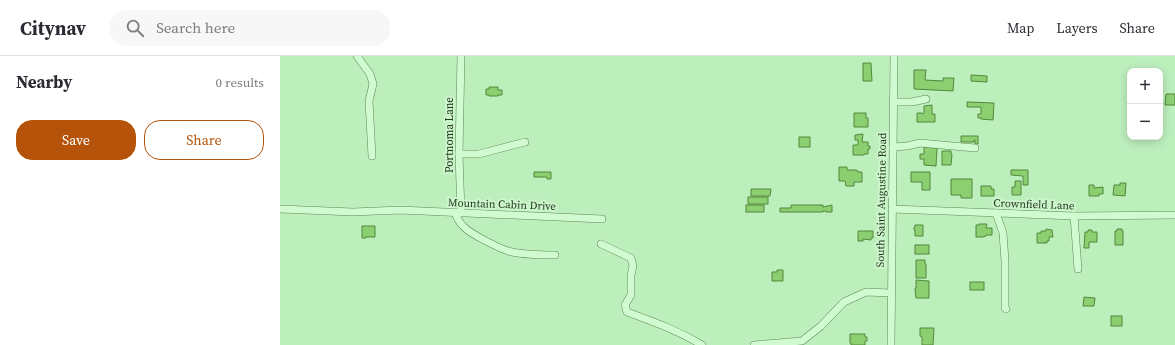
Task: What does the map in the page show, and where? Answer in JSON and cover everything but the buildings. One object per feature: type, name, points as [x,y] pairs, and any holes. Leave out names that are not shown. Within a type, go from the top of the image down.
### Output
[{"type":"street","points":[[357,56],[370,74],[373,84],[369,101],[372,156]]},
{"type":"street","name":"Portnoma Lane","points":[[458,213],[461,56]]},
{"type":"street","name":"South Saint Augustine Road","points":[[891,345],[894,56]]},
{"type":"street","points":[[893,102],[912,102],[926,99]]},
{"type":"street","points":[[459,154],[479,154],[525,142]]},
{"type":"street","points":[[893,147],[920,143],[976,148]]},
{"type":"street","name":"Mountain Cabin Drive","points":[[280,209],[353,212],[400,210],[602,219]]},
{"type":"street","name":"Crownfield Lane","points":[[892,209],[1074,216],[1175,215]]},
{"type":"street","points":[[458,213],[457,218],[464,228],[498,247],[512,252],[526,254],[555,255]]},
{"type":"street","points":[[996,213],[1004,233],[1006,309]]},
{"type":"street","points":[[1074,216],[1078,269]]},
{"type":"street","points":[[601,244],[631,258],[631,295],[625,305],[627,312],[662,324],[702,345]]},
{"type":"street","points":[[754,345],[802,341],[821,326],[844,302],[866,292],[891,293]]}]
